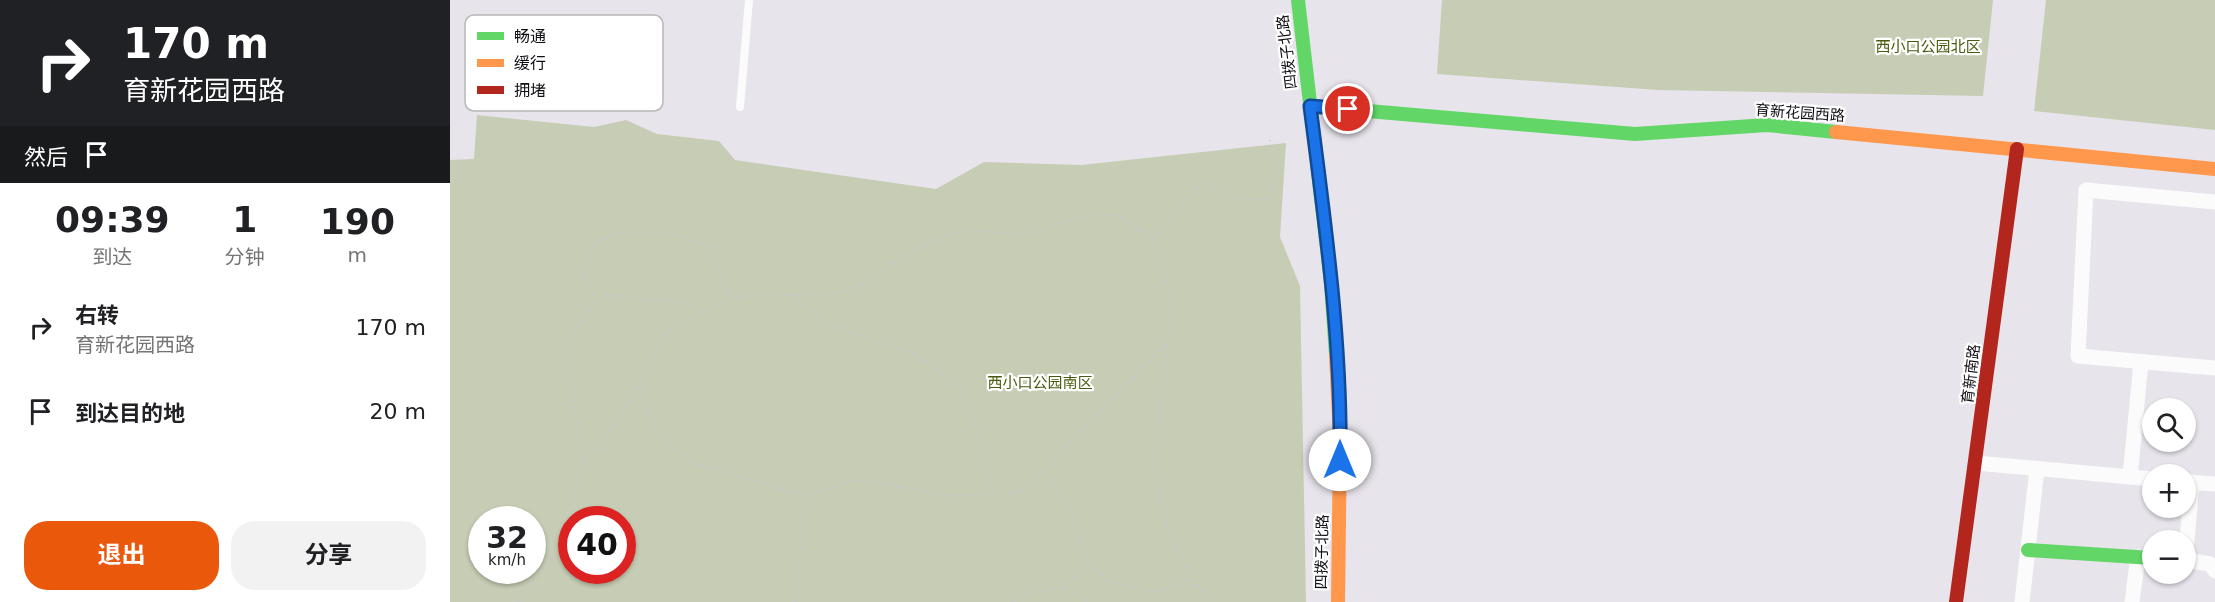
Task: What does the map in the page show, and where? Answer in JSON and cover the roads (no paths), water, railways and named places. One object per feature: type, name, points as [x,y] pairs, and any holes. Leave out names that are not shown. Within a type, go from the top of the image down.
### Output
[{"type":"street","name":"四拨子北路","points":[[1298,0],[1331,283],[1339,389],[1338,602]]},
{"type":"street","name":"育新花园西路","points":[[1310,106],[1635,134],[1661,135],[1737,126],[1767,125],[2215,169]]},
{"type":"street","name":"育新南路","points":[[1956,602],[2017,149]]},
{"type":"street","points":[[2215,202],[2086,190],[2078,356],[2215,368]]},
{"type":"street","points":[[2130,477],[2141,362]]},
{"type":"street","points":[[1976,463],[2142,478]]},
{"type":"street","points":[[2022,602],[2037,469]]},
{"type":"street","points":[[2196,483],[2215,484]]},
{"type":"street","points":[[2028,550],[2142,557]]},
{"type":"street","points":[[2196,562],[2210,564],[2215,571]]},
{"type":"street","points":[[2132,602],[2142,567]]},
{"type":"lane","points":[[740,107],[749,0]]},
{"type":"park label","name":"西小口公园北区","points":[[1928,47]]},
{"type":"park label","name":"西小口公园南区","points":[[1040,383]]}]
